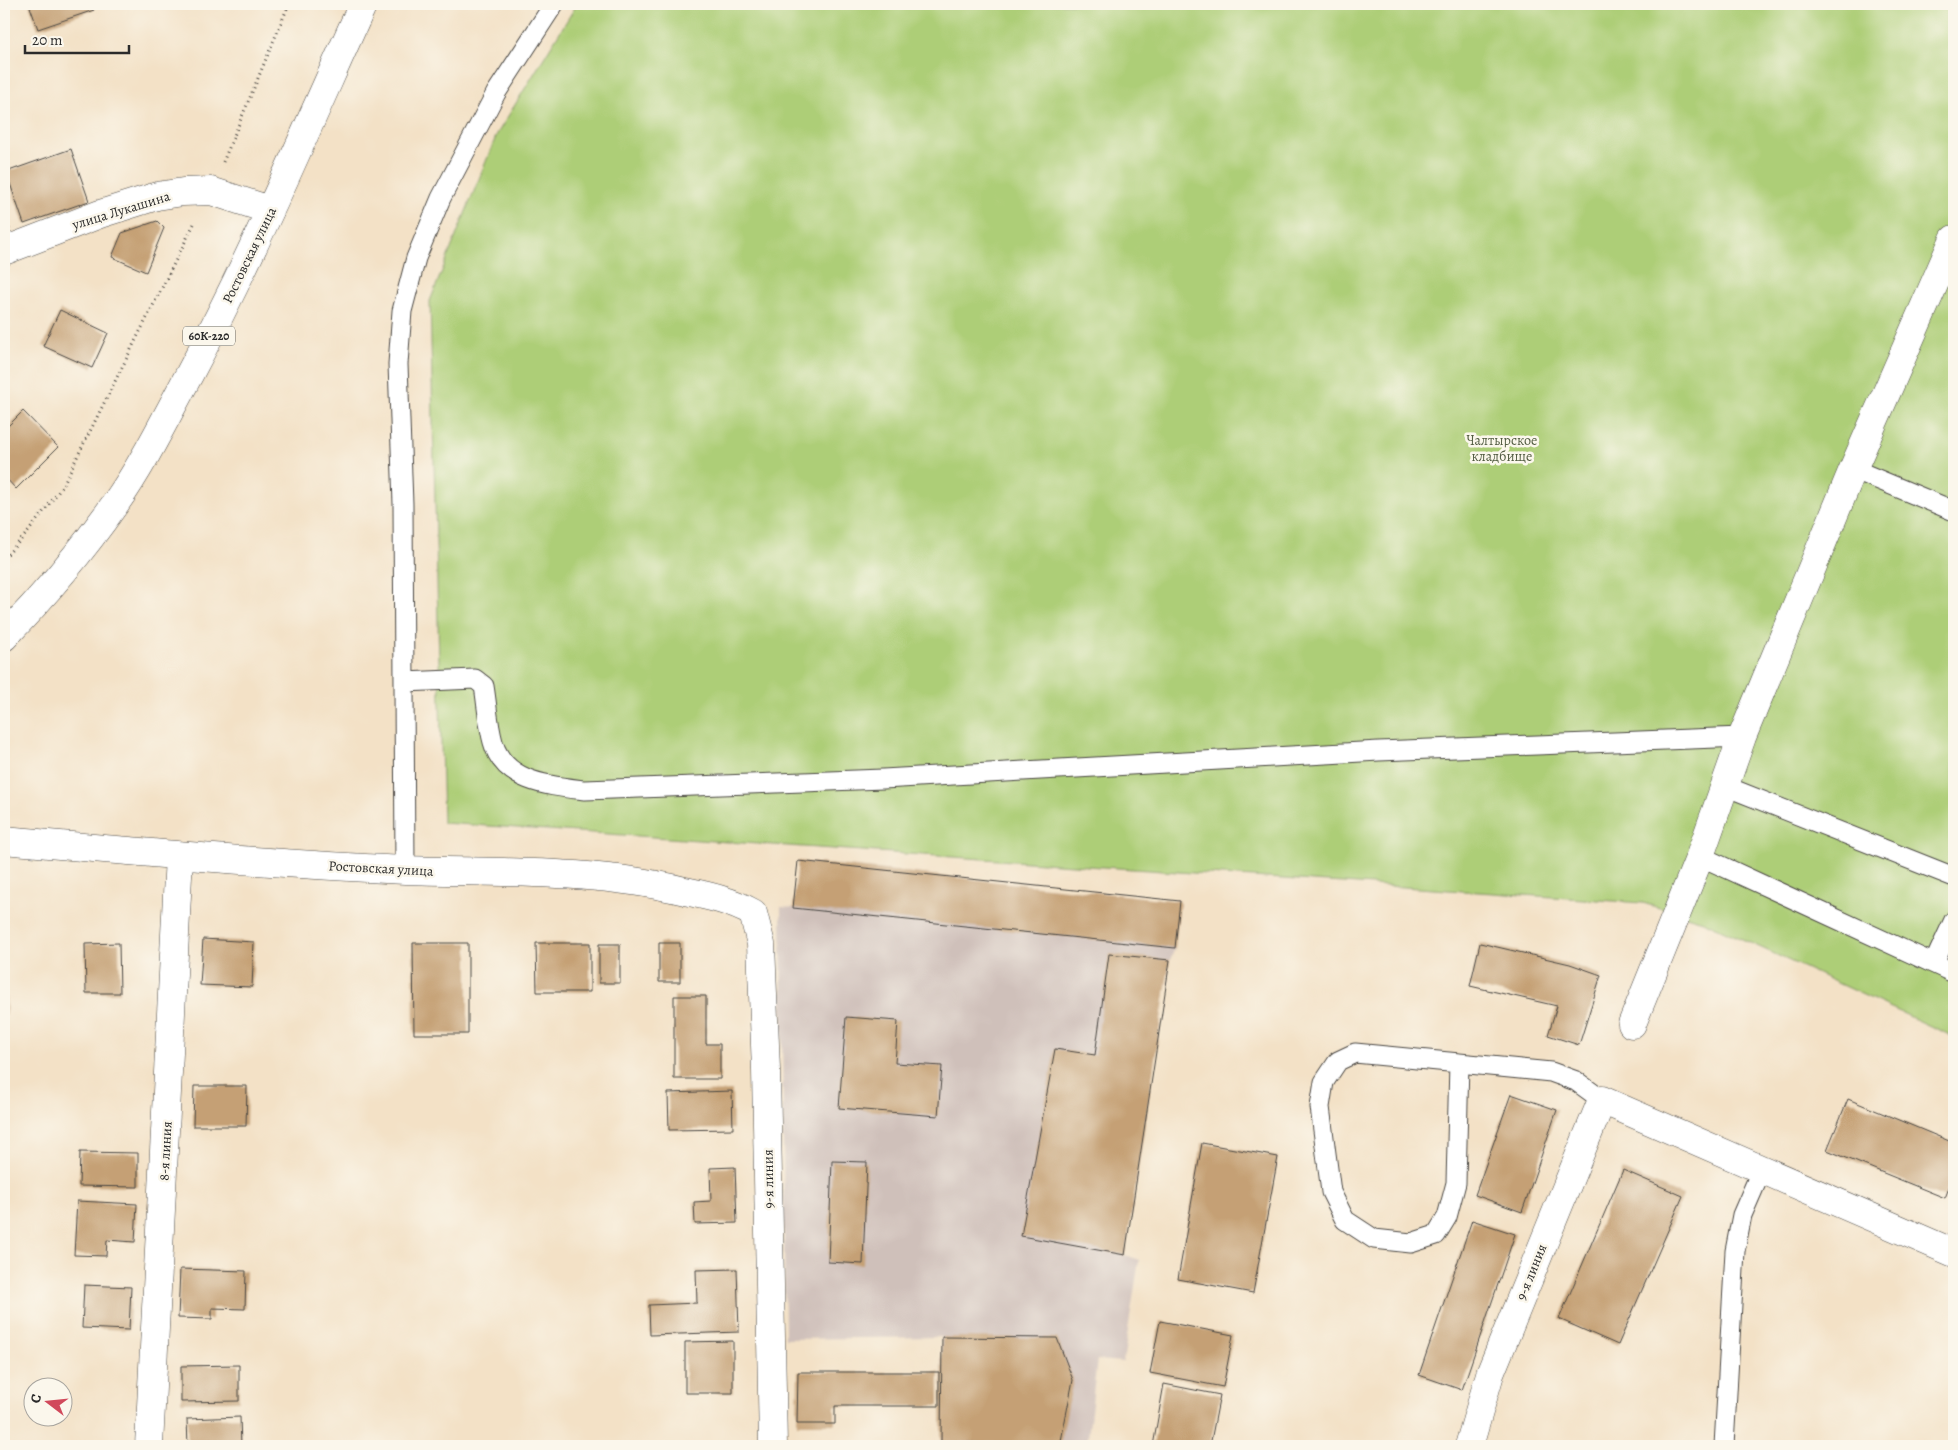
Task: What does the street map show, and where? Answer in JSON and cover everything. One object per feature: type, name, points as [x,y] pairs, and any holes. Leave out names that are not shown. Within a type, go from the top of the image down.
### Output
[{"type":"street","name":"Ростовская улица","points":[[4,637],[74,559],[116,503],[157,434],[214,327],[270,210],[363,4]]},
{"type":"street","name":"улица Лукашина","points":[[4,251],[100,214],[158,196],[183,192],[211,191],[270,210]]},
{"type":"street","points":[[1632,1024],[1700,856],[1742,736],[1853,469],[1954,239]]},
{"type":"street","name":"Ростовская улица","points":[[4,840],[179,856],[405,870],[575,874],[658,884],[724,900],[740,905],[753,913]]},
{"type":"street","name":"8-я линия","points":[[149,1446],[179,856]]},
{"type":"street","name":"9-я линия","points":[[753,913],[761,944],[766,1070],[774,1446]]},
{"type":"street","points":[[1602,1100],[1954,1253]]},
{"type":"street","name":"9-я линия","points":[[1468,1446],[1490,1374],[1602,1100]]},
{"type":"lane","points":[[405,870],[403,504],[398,364],[402,311],[416,258],[441,198],[496,93],[554,4]]},
{"type":"lane","points":[[1853,469],[1954,511]]},
{"type":"lane","points":[[404,682],[475,679],[484,686],[493,744],[503,762],[524,779],[553,786],[585,790],[883,779],[1379,751],[1742,736]]},
{"type":"lane","points":[[1724,786],[1954,877]]},
{"type":"lane","points":[[1700,856],[1954,973]]},
{"type":"lane","points":[[1934,963],[1954,920]]},
{"type":"lane","points":[[1459,1063],[1456,1183],[1448,1217],[1436,1235],[1412,1243],[1374,1239],[1345,1220],[1330,1192],[1320,1107],[1324,1082],[1338,1061],[1355,1053],[1459,1063],[1551,1072],[1576,1081],[1602,1100]]},
{"type":"lane","points":[[1724,1446],[1734,1251],[1742,1215],[1762,1169]]},
{"type":"path","points":[[4,558],[28,532],[62,487],[85,444],[211,191],[289,4]]},
{"type":"shaded area","points":[[798,861],[1180,901],[1175,948],[1170,960],[1125,1255],[1139,1260],[1123,1362],[1097,1360],[1087,1446],[942,1446],[941,1337],[785,1339],[781,907],[793,908]]},
{"type":"green space","name":"Чалтырское кладбище","points":[[577,4],[1954,4],[1954,1037],[1703,921],[1643,903],[443,823],[430,301],[497,134]]},
{"type":"building","points":[[29,4],[92,4],[94,10],[38,29]]},
{"type":"building","points":[[71,149],[89,201],[24,224],[6,172]]},
{"type":"building","points":[[4,210],[10,229],[4,232]]},
{"type":"building","points":[[157,221],[164,228],[146,272],[112,257],[122,233]]},
{"type":"building","points":[[60,310],[108,333],[92,368],[43,346]]},
{"type":"building","points":[[23,411],[58,447],[16,489],[4,476],[4,430]]},
{"type":"building","points":[[798,861],[1180,901],[1175,948],[793,908]]},
{"type":"building","points":[[203,939],[254,942],[252,987],[200,985]]},
{"type":"building","points":[[119,943],[120,993],[86,993],[85,944]]},
{"type":"building","points":[[413,943],[468,943],[468,1034],[414,1034]]},
{"type":"building","points":[[536,943],[590,943],[590,992],[537,992]]},
{"type":"building","points":[[659,943],[680,943],[680,982],[659,982]]},
{"type":"building","points":[[1480,943],[1570,964],[1601,975],[1579,1045],[1548,1035],[1557,1006],[1470,986]]},
{"type":"building","points":[[599,944],[620,944],[620,983],[599,983]]},
{"type":"building","points":[[1109,954],[1170,960],[1125,1255],[1021,1236],[1055,1049],[1095,1055]]},
{"type":"building","points":[[5,980],[7,1014],[4,1014]]},
{"type":"building","points":[[674,996],[706,996],[706,1044],[720,1044],[720,1079],[674,1079]]},
{"type":"building","points":[[846,1017],[898,1021],[895,1063],[942,1066],[938,1116],[839,1108]]},
{"type":"building","points":[[194,1086],[247,1086],[246,1126],[193,1126]]},
{"type":"building","points":[[732,1091],[733,1129],[669,1130],[668,1093]]},
{"type":"building","points":[[1511,1094],[1557,1110],[1522,1212],[1475,1195]]},
{"type":"building","points":[[1848,1099],[1954,1143],[1954,1175],[1945,1198],[1827,1150]]},
{"type":"building","points":[[1202,1143],[1278,1157],[1253,1293],[1178,1279]]},
{"type":"building","points":[[80,1152],[138,1153],[138,1187],[79,1186]]},
{"type":"building","points":[[832,1161],[867,1162],[863,1264],[828,1262]]},
{"type":"building","points":[[735,1167],[737,1223],[695,1224],[694,1202],[711,1201],[710,1168]]},
{"type":"building","points":[[1623,1170],[1683,1196],[1618,1345],[1559,1319]]},
{"type":"building","points":[[77,1201],[137,1204],[135,1242],[107,1240],[106,1256],[74,1255]]},
{"type":"building","points":[[1472,1220],[1515,1234],[1462,1390],[1419,1375]]},
{"type":"building","points":[[180,1269],[246,1271],[245,1309],[212,1308],[212,1319],[178,1318]]},
{"type":"building","points":[[737,1269],[739,1332],[650,1335],[649,1305],[697,1303],[696,1270]]},
{"type":"building","points":[[84,1285],[131,1287],[129,1330],[82,1328]]},
{"type":"building","points":[[1160,1321],[1233,1335],[1223,1387],[1150,1373]]},
{"type":"building","points":[[942,1337],[1057,1338],[1073,1380],[1060,1446],[1019,1446],[1019,1443],[941,1442]]},
{"type":"building","points":[[733,1341],[733,1393],[685,1393],[685,1342]]},
{"type":"building","points":[[239,1365],[239,1401],[181,1402],[181,1366]]},
{"type":"building","points":[[798,1372],[939,1372],[939,1406],[835,1406],[835,1424],[797,1424]]},
{"type":"building","points":[[1164,1384],[1220,1395],[1210,1446],[1153,1446]]},
{"type":"building","points":[[240,1417],[241,1446],[188,1446],[187,1419]]}]
